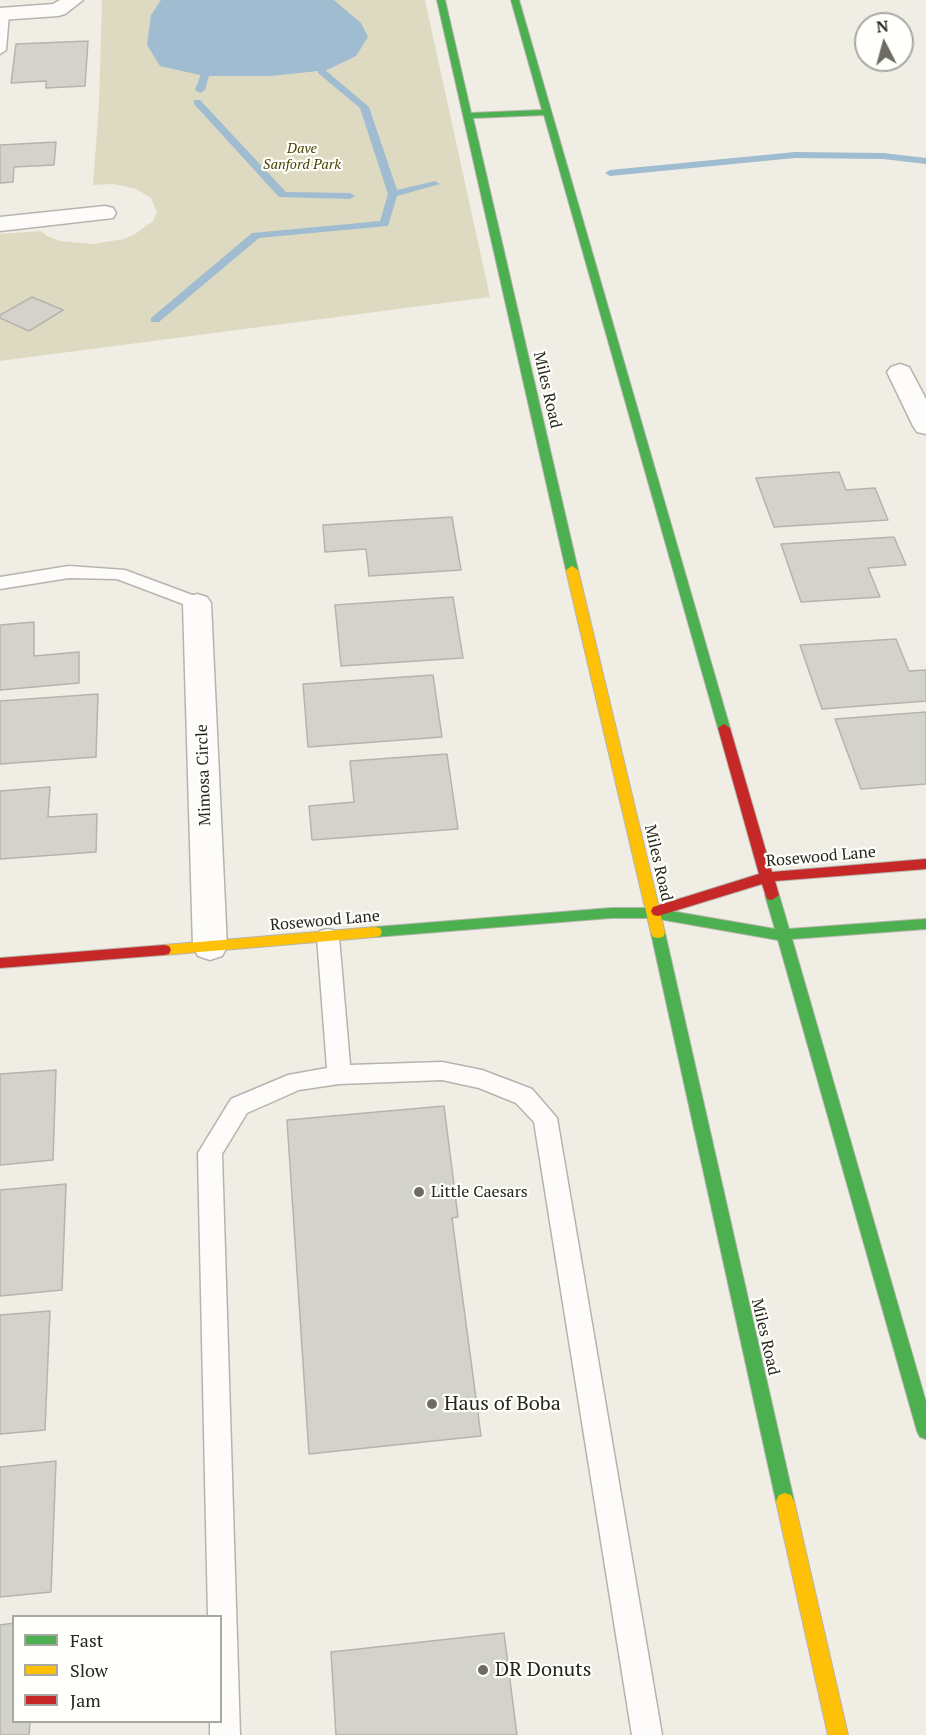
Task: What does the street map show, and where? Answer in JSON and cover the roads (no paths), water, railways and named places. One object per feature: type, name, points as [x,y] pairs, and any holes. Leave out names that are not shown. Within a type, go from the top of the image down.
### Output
[{"type":"main road","name":"Miles Road","points":[[441,0],[466,116],[653,913],[838,1735]]},
{"type":"main road","points":[[514,0],[926,1431]]},
{"type":"main road","points":[[466,116],[547,112]]},
{"type":"main road","name":"Rosewood Lane","points":[[653,913],[767,877],[926,864]]},
{"type":"main road","name":"Rosewood Lane","points":[[0,963],[610,913],[653,913],[782,935],[926,924]]},
{"type":"street","points":[[2,14],[58,10],[73,0]]},
{"type":"street","points":[[0,224],[105,213]]},
{"type":"street","points":[[900,372],[926,426]]},
{"type":"street","name":"Mimosa Circle","points":[[197,603],[210,947]]},
{"type":"lane","points":[[0,50],[2,14]]},
{"type":"lane","points":[[0,583],[69,572],[119,573],[197,603]]},
{"type":"lane","points":[[328,937],[339,1075]]},
{"type":"lane","points":[[222,1615],[210,1153],[239,1106],[296,1081],[339,1075],[442,1071],[482,1079],[524,1096],[545,1118],[647,1735]]},
{"type":"lane","points":[[222,1619],[225,1735]]},
{"type":"water","points":[[161,0],[334,0],[361,23],[368,37],[356,56],[327,70],[271,76],[204,76],[160,66],[147,45],[151,15]]},
{"type":"waterway","points":[[321,71],[364,107],[393,194]]},
{"type":"waterway","points":[[200,90],[204,76]]},
{"type":"waterway","points":[[197,102],[283,195],[350,196]]},
{"type":"waterway","points":[[610,173],[795,155],[883,156],[926,161]]},
{"type":"waterway","points":[[393,194],[435,184]]},
{"type":"waterway","points":[[155,320],[256,235],[384,224],[393,194]]},
{"type":"place","name":"Little Caesars","points":[[419,1192]]},
{"type":"place","name":"Haus of Boba","points":[[432,1404]]},
{"type":"place","name":"DR Donuts","points":[[483,1670]]},
{"type":"park label","name":"Dave Sanford Park","points":[[302,158]]}]
